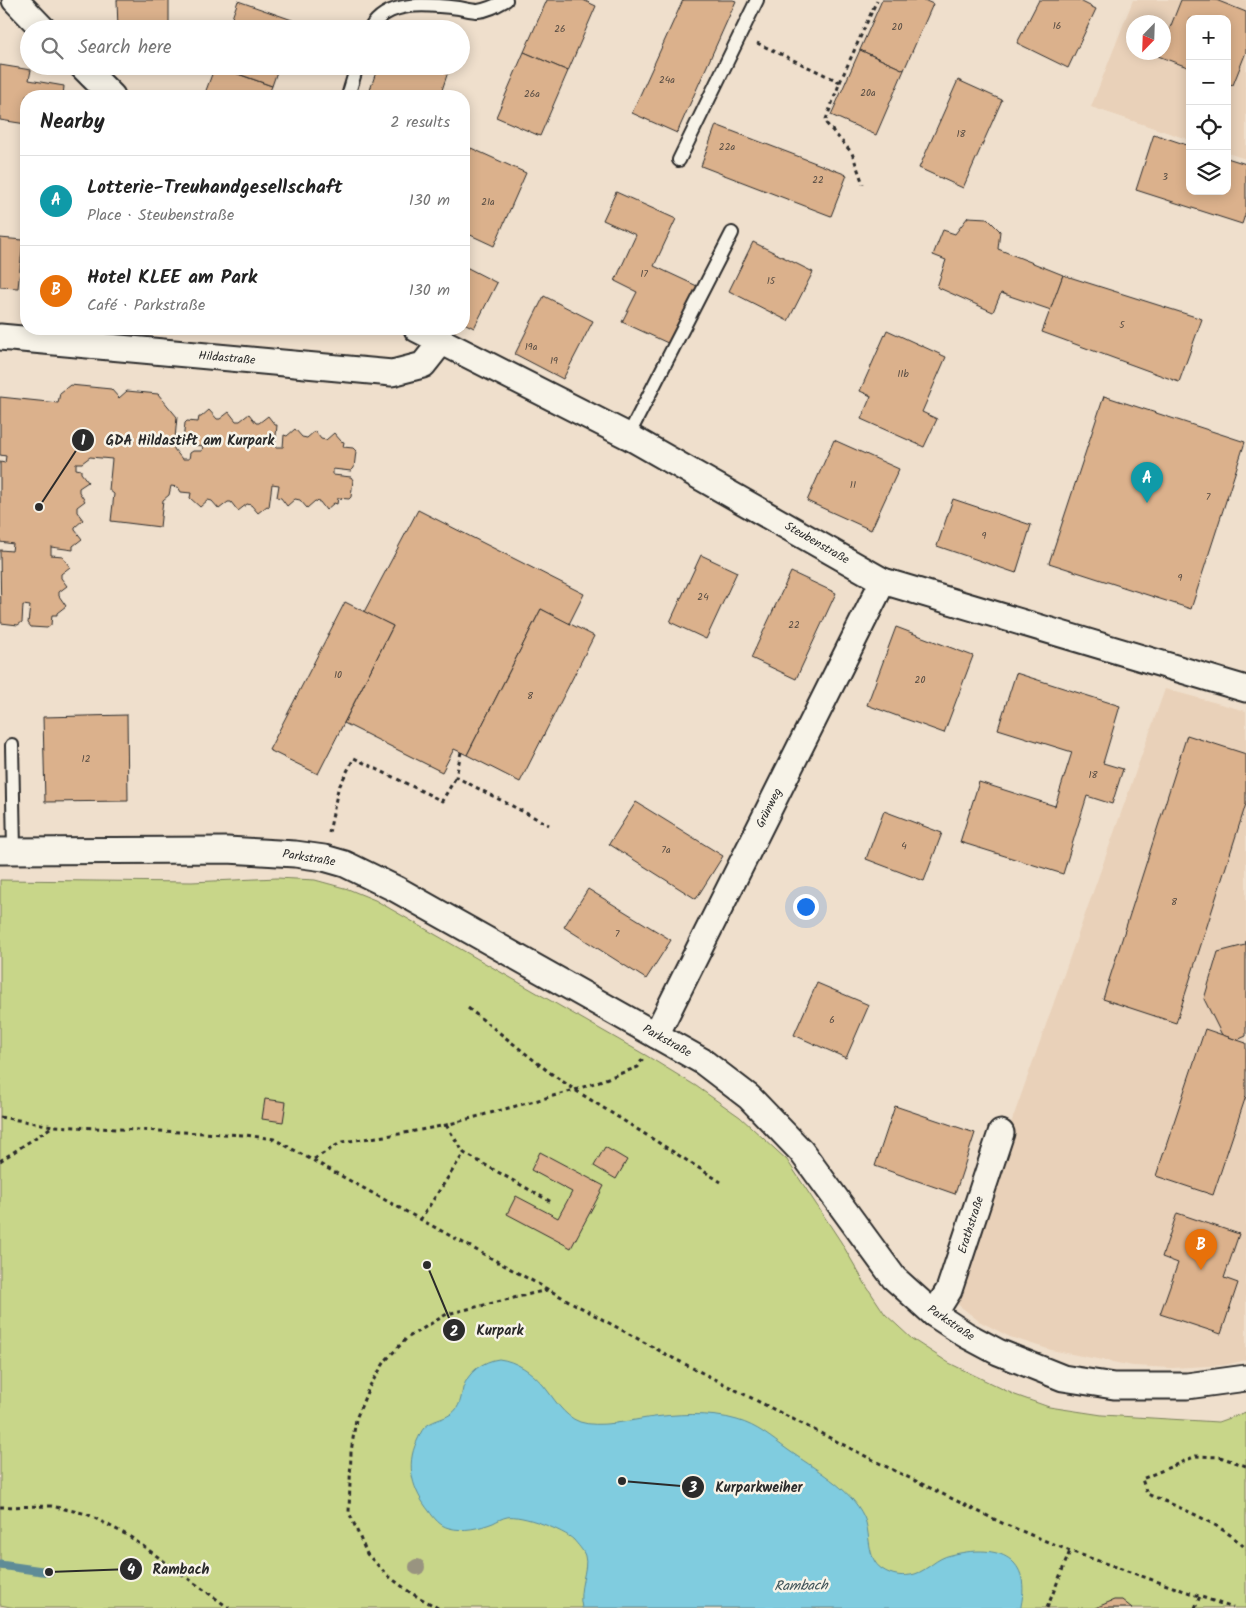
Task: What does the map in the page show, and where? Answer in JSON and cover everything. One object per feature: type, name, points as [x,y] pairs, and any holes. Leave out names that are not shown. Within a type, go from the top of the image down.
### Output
[{"type":"street","points":[[15,0],[34,20]]},
{"type":"street","points":[[91,75],[106,90]]},
{"type":"street","name":"Steubenstraße","points":[[430,335],[628,436],[883,581],[1245,685]]},
{"type":"street","name":"Hildastraße","points":[[0,337],[392,373],[423,366],[442,341]]},
{"type":"street","name":"Grünweg","points":[[656,1035],[883,581]]},
{"type":"street","name":"Parkstraße","points":[[7,851],[226,850],[295,854],[324,858],[345,864],[396,889],[702,1061],[749,1097],[781,1128],[801,1151],[894,1278],[934,1314],[966,1335],[1034,1368],[1063,1378],[1114,1386],[1187,1386],[1246,1378]]},
{"type":"street","name":"Erathstraße","points":[[934,1314],[949,1290],[1001,1133]]},
{"type":"lane","points":[[375,20],[379,14],[387,8],[399,3],[413,2],[476,11],[494,7],[506,0]]},
{"type":"lane","points":[[679,160],[757,0]]},
{"type":"lane","points":[[350,90],[354,75]]},
{"type":"lane","points":[[628,436],[732,233]]},
{"type":"lane","points":[[7,851],[12,745]]},
{"type":"path","points":[[864,184],[852,153],[826,122],[840,82],[876,0]]},
{"type":"path","points":[[740,36],[840,82]]},
{"type":"path","points":[[324,858],[338,789],[354,758],[442,801],[456,777],[461,752]]},
{"type":"path","points":[[456,777],[549,825]]},
{"type":"path","points":[[468,1008],[549,1072],[575,1090],[721,1182]]},
{"type":"path","points":[[314,1160],[342,1142],[446,1125],[575,1090],[638,1067],[656,1035]]},
{"type":"path","points":[[0,1117],[53,1126],[245,1135],[274,1139],[671,1357],[881,1464],[1002,1523],[1070,1551],[1233,1608]]},
{"type":"path","points":[[446,1125],[464,1153],[553,1203]]},
{"type":"path","points":[[0,1161],[53,1126]]},
{"type":"path","points":[[420,1220],[464,1153]]},
{"type":"path","points":[[438,1608],[411,1593],[387,1575],[367,1554],[350,1512],[351,1452],[356,1419],[369,1387],[386,1360],[407,1338],[447,1314],[548,1290]]},
{"type":"path","points":[[1246,1466],[1220,1457],[1196,1456],[1142,1479],[1147,1494],[1189,1512],[1238,1540],[1246,1549]]},
{"type":"path","points":[[0,1507],[51,1506],[87,1514],[129,1536],[229,1608]]},
{"type":"path","points":[[1047,1608],[1070,1551]]},
{"type":"path","points":[[1196,1608],[1200,1596]]},
{"type":"shaded area","points":[[1133,0],[1246,0],[1246,159],[1231,154],[1231,15],[1186,15],[1186,139],[1091,107],[1126,18],[1126,60],[1171,60],[1171,15],[1127,15]]},
{"type":"shaded area","points":[[1165,689],[1246,711],[1246,1360],[1225,1365],[1172,1368],[1133,1366],[1051,1350],[1010,1337],[979,1321],[952,1300],[1009,1129]]},
{"type":"green space","points":[[277,878],[315,880],[348,889],[375,900],[647,1056],[696,1086],[740,1117],[787,1160],[841,1242],[885,1314],[912,1339],[949,1363],[1015,1395],[1049,1407],[1102,1415],[1218,1422],[1246,1412],[1246,1608],[16,1608],[0,1605],[0,880],[192,882]]},
{"type":"water","points":[[499,1359],[512,1362],[529,1372],[543,1385],[569,1416],[587,1424],[604,1424],[692,1414],[727,1417],[751,1426],[820,1471],[850,1497],[864,1517],[873,1559],[882,1569],[902,1576],[911,1575],[951,1555],[982,1551],[995,1553],[1006,1557],[1015,1564],[1021,1575],[1023,1588],[1021,1608],[582,1608],[581,1594],[586,1561],[579,1546],[569,1536],[542,1524],[513,1517],[505,1517],[488,1525],[471,1529],[460,1530],[446,1527],[431,1514],[423,1503],[412,1478],[413,1450],[424,1428],[430,1423],[454,1412],[460,1402],[465,1382],[472,1372],[487,1362]]},
{"type":"building","points":[[117,0],[169,0],[169,20],[118,20]]},
{"type":"building","points":[[547,0],[583,0],[596,6],[568,71],[524,52]]},
{"type":"building","points":[[683,0],[736,1],[677,133],[632,113]]},
{"type":"building","points":[[882,0],[924,0],[933,4],[904,70],[860,50]]},
{"type":"building","points":[[1039,0],[1078,0],[1096,9],[1068,68],[1017,43]]},
{"type":"building","points":[[1181,0],[1216,0],[1246,12],[1246,52],[1233,85],[1231,84],[1231,15],[1186,15],[1186,66],[1169,60],[1171,60],[1171,25]]},
{"type":"building","points":[[238,1],[292,20],[231,20]]},
{"type":"building","points":[[860,50],[904,70],[876,135],[831,115]]},
{"type":"building","points":[[524,52],[568,71],[540,136],[496,117]]},
{"type":"building","points":[[0,65],[20,68],[20,75],[30,75],[29,80],[64,86],[64,90],[20,90],[20,123],[0,120]]},
{"type":"building","points":[[212,75],[241,75],[272,86],[270,90],[206,90]]},
{"type":"building","points":[[241,75],[276,75],[272,86]]},
{"type":"building","points":[[375,75],[447,75],[442,90],[370,90]]},
{"type":"building","points":[[958,80],[1002,100],[963,188],[919,168]]},
{"type":"building","points":[[716,125],[847,175],[831,216],[701,166]]},
{"type":"building","points":[[1154,134],[1186,145],[1186,195],[1231,195],[1231,159],[1246,164],[1246,212],[1242,224],[1136,190]]},
{"type":"building","points":[[471,148],[526,173],[494,246],[470,235]]},
{"type":"building","points":[[616,192],[676,219],[654,266],[697,286],[670,344],[622,322],[637,292],[615,281],[636,235],[603,220]]},
{"type":"building","points":[[968,217],[987,218],[1000,231],[998,249],[1063,275],[1051,310],[1001,293],[993,312],[937,287],[946,260],[933,255],[943,230],[955,234]]},
{"type":"building","points":[[0,238],[20,240],[18,288],[0,287]]},
{"type":"building","points":[[753,242],[813,272],[788,321],[729,291]]},
{"type":"building","points":[[470,269],[497,283],[474,328],[470,326]]},
{"type":"building","points":[[1063,275],[1202,319],[1179,382],[1042,332]]},
{"type":"building","points":[[544,296],[593,321],[563,379],[515,354]]},
{"type":"building","points":[[887,330],[946,357],[922,412],[937,419],[924,447],[861,419],[871,396],[860,391]]},
{"type":"building","points":[[70,385],[111,389],[119,398],[127,391],[158,394],[177,417],[174,449],[182,459],[189,459],[190,453],[193,451],[202,451],[203,446],[186,444],[183,441],[185,423],[187,421],[198,422],[199,417],[209,410],[217,419],[220,419],[229,412],[236,421],[240,421],[249,414],[256,423],[259,423],[268,416],[277,425],[275,447],[283,447],[284,435],[287,436],[295,429],[302,437],[307,438],[315,431],[321,439],[326,440],[334,433],[344,442],[343,447],[353,448],[356,451],[354,468],[351,471],[333,469],[333,475],[351,477],[353,480],[351,497],[349,499],[338,498],[337,504],[334,503],[326,510],[320,502],[315,501],[307,508],[300,500],[295,499],[287,506],[281,498],[277,497],[279,485],[272,484],[269,507],[267,506],[258,513],[251,505],[247,504],[238,511],[231,502],[228,502],[219,509],[212,501],[208,500],[200,507],[190,498],[191,493],[181,492],[178,487],[171,486],[169,495],[163,500],[160,527],[111,521],[114,494],[109,490],[112,459],[90,457],[82,463],[76,463],[76,469],[81,470],[81,473],[88,482],[79,488],[79,492],[85,501],[77,507],[77,512],[83,520],[75,527],[75,530],[82,539],[73,546],[73,550],[51,547],[51,555],[63,556],[70,567],[61,574],[61,578],[67,586],[59,592],[59,596],[66,606],[57,615],[52,615],[51,625],[47,628],[31,627],[28,623],[30,606],[23,605],[22,622],[18,625],[1,623],[0,550],[12,551],[13,544],[0,542],[0,462],[5,463],[6,456],[0,455],[0,397],[58,403],[60,393]]},
{"type":"building","points":[[1104,396],[1245,442],[1191,609],[1049,563]]},
{"type":"building","points":[[834,440],[899,469],[871,530],[807,501]]},
{"type":"building","points":[[953,499],[1031,525],[1016,573],[937,546]]},
{"type":"building","points":[[418,510],[584,594],[569,624],[541,609],[467,755],[454,749],[442,772],[344,723],[393,626],[364,612]]},
{"type":"building","points":[[701,555],[737,572],[706,639],[670,622]]},
{"type":"building","points":[[791,572],[836,593],[796,679],[751,658]]},
{"type":"building","points":[[345,602],[393,626],[318,774],[269,750]]},
{"type":"building","points":[[541,609],[594,636],[520,782],[467,755]]},
{"type":"building","points":[[896,627],[973,656],[944,733],[867,705]]},
{"type":"building","points":[[1016,673],[1120,706],[1103,763],[1123,769],[1112,804],[1087,796],[1063,874],[960,842],[979,782],[1055,806],[1072,752],[998,729]]},
{"type":"building","points":[[127,715],[128,801],[45,802],[43,717]]},
{"type":"building","points":[[1187,735],[1246,754],[1246,804],[1176,1023],[1103,999]]},
{"type":"building","points":[[636,802],[723,856],[696,899],[609,844]]},
{"type":"building","points":[[884,811],[942,833],[924,881],[866,859]]},
{"type":"building","points":[[588,889],[671,940],[646,979],[564,927]]},
{"type":"building","points":[[1246,941],[1246,1036],[1237,1040],[1222,1035],[1204,999],[1218,952],[1245,945]]},
{"type":"building","points":[[817,983],[869,1005],[846,1058],[794,1035]]},
{"type":"building","points":[[1205,1029],[1246,1043],[1246,1096],[1213,1195],[1156,1176]]},
{"type":"building","points":[[265,1099],[286,1102],[283,1122],[262,1119]]},
{"type":"building","points":[[895,1106],[975,1133],[955,1194],[875,1166]]},
{"type":"building","points":[[605,1147],[627,1160],[616,1179],[594,1166]]},
{"type":"building","points":[[540,1152],[604,1186],[571,1248],[507,1214],[516,1196],[558,1218],[572,1192],[531,1170]]},
{"type":"building","points":[[1177,1213],[1239,1234],[1224,1278],[1238,1283],[1221,1334],[1160,1314],[1178,1263],[1162,1257]]},
{"type":"building","points":[[1114,1600],[1122,1600],[1132,1608],[1095,1608]]},
{"type":"waterway","name":"Rambach","points":[[0,1565],[49,1572]]},
{"type":"place","name":"Lotterie-Treuhandgesellschaft","points":[[1147,503]]},
{"type":"place","name":"GDA Hildastift am Kurpark","points":[[39,507]]},
{"type":"place","name":"Kurpark","points":[[427,1265]]},
{"type":"place","name":"Hotel KLEE am Park","points":[[1201,1270]]},
{"type":"place","name":"Kurparkweiher","points":[[622,1481]]},
{"type":"place","name":"Rambach","points":[[49,1572]]}]
